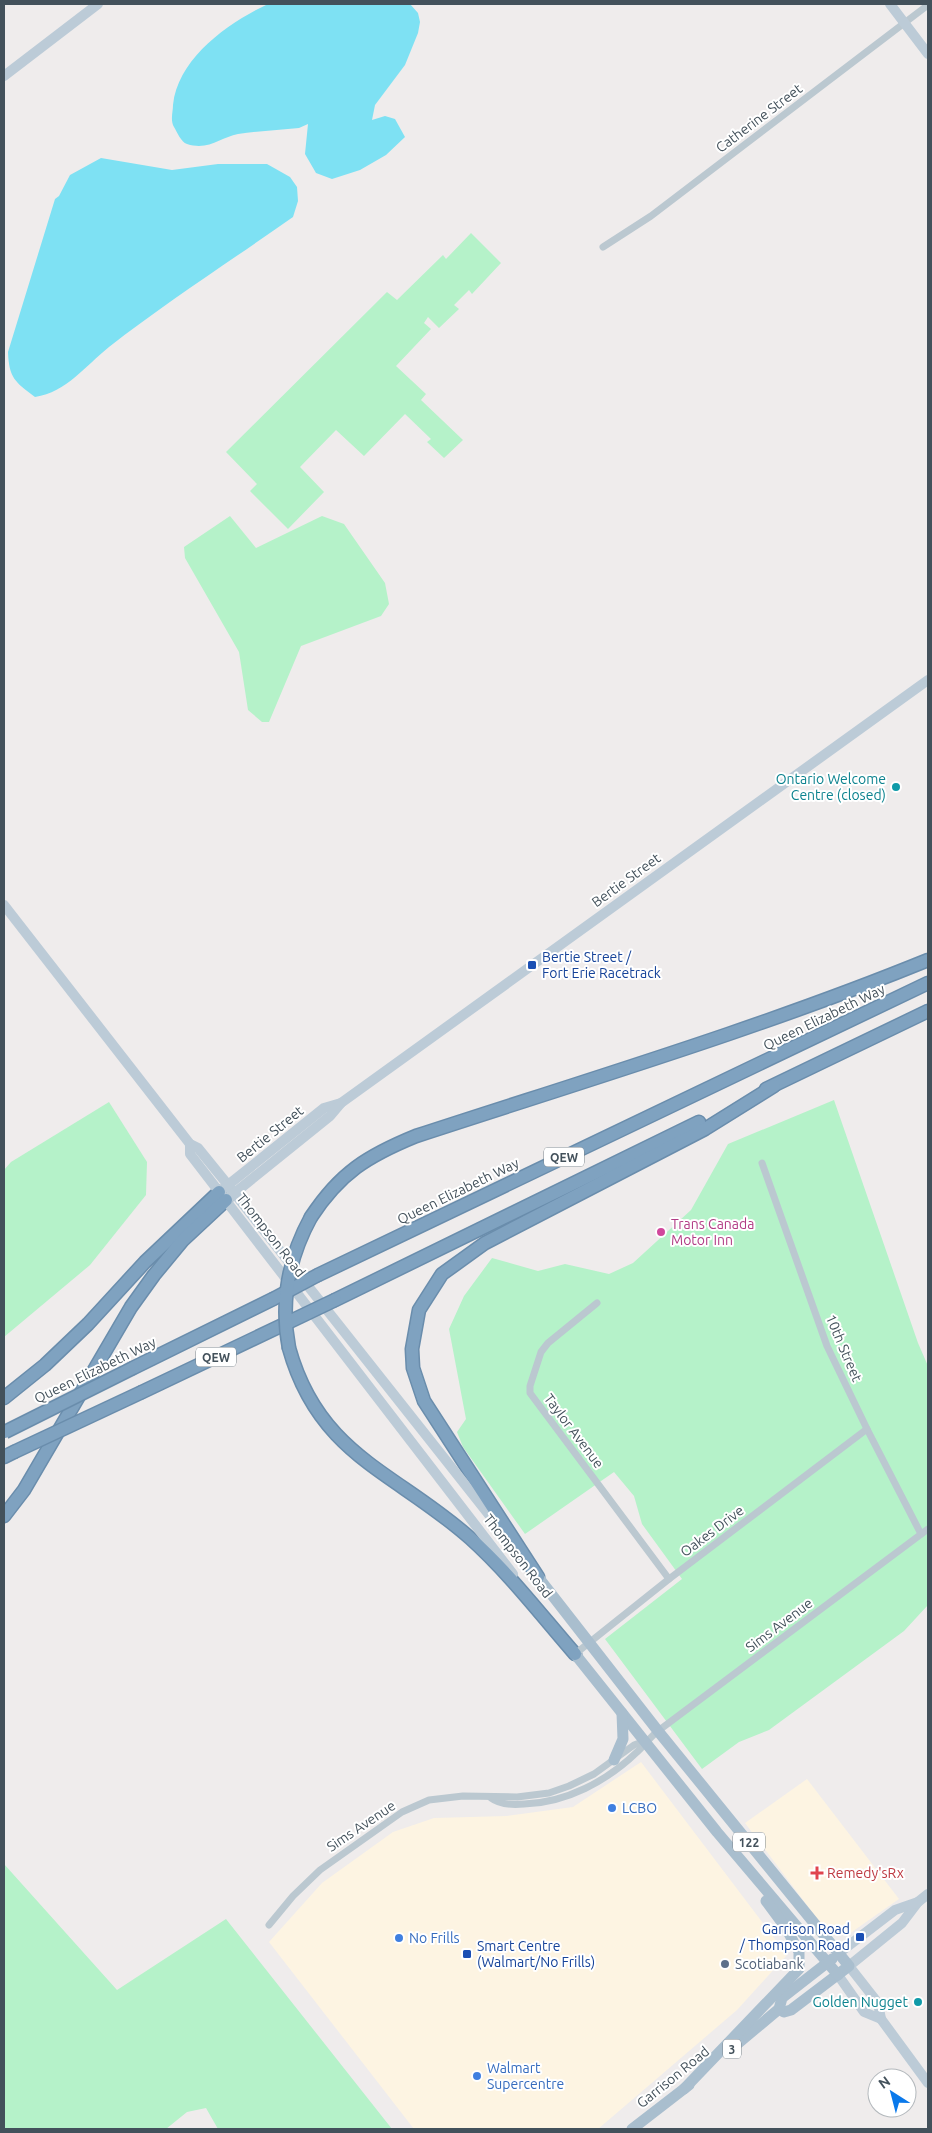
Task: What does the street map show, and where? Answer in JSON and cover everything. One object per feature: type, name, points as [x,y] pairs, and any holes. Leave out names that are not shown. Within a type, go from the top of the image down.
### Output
[{"type":"highway","points":[[575,1654],[490,1557],[470,1538],[361,1458],[339,1439],[320,1416],[309,1398],[299,1379],[289,1348],[285,1316],[287,1284],[296,1248],[311,1218],[325,1196],[344,1177],[362,1161],[388,1147],[425,1133],[777,1018],[868,985],[928,960]]},
{"type":"highway","name":"Queen Elizabeth Way","points":[[4,1432],[318,1275],[928,983]]},
{"type":"highway","name":"QEW","points":[[9,1454],[335,1300],[928,1012]]},
{"type":"highway","points":[[538,1577],[424,1401],[413,1368],[412,1349],[419,1310],[442,1274],[485,1243],[705,1129],[774,1086]]},
{"type":"highway","points":[[4,1398],[45,1365],[88,1324],[145,1262],[227,1193]]},
{"type":"highway","points":[[4,1516],[24,1490],[143,1291],[184,1240],[227,1193]]},
{"type":"main road","points":[[4,76],[98,4]]},
{"type":"main road","points":[[890,4],[928,54]]},
{"type":"main road","name":"Bertie Street","points":[[227,1193],[324,1108],[340,1103],[928,680]]},
{"type":"main road","name":"Thompson Road","points":[[4,905],[190,1144],[190,1154],[227,1193],[538,1577],[658,1731],[849,1966]]},
{"type":"main road","name":"Thompson Road","points":[[227,1193],[575,1654],[717,1832],[838,1975]]},
{"type":"main road","points":[[614,1760],[623,1739],[622,1714]]},
{"type":"main road","points":[[684,2089],[799,1968],[799,1952],[786,1928],[717,1832]]},
{"type":"main road","name":"Garrison Road","points":[[779,2009],[784,2012],[791,2010],[838,1975],[902,1923],[918,1902],[928,1894]]},
{"type":"main road","name":"Garrison Road","points":[[632,2129],[684,2089],[779,2009],[782,1998],[895,1910],[918,1902]]},
{"type":"main road","name":"122","points":[[849,1966],[878,2002],[881,2019],[928,2083]]},
{"type":"main road","name":"122","points":[[838,1975],[864,2012],[881,2019]]},
{"type":"street","name":"Catherine Street","points":[[603,247],[651,216],[928,5]]},
{"type":"street","name":"10th Street","points":[[762,1163],[827,1346],[921,1534]]},
{"type":"street","name":"Taylor Avenue","points":[[597,1303],[541,1352],[530,1386],[530,1394],[669,1579]]},
{"type":"street","name":"Oakes Drive","points":[[575,1654],[669,1579],[867,1429]]},
{"type":"street","name":"Sims Avenue","points":[[269,1925],[293,1896],[320,1870],[402,1812],[429,1800],[463,1796],[491,1798],[550,1793],[594,1774],[634,1745],[645,1741],[928,1529]]},
{"type":"street","name":"Sims Avenue","points":[[491,1798],[497,1803],[538,1804],[562,1798],[599,1781],[638,1752],[645,1741]]},
{"type":"shaded area","points":[[641,1762],[787,1955],[737,2010],[598,2129],[414,2129],[269,1942],[322,1883],[393,1832],[434,1818],[507,1816],[573,1807]]},
{"type":"shaded area","points":[[807,1779],[899,1899],[849,1934],[828,1933],[745,1823]]},
{"type":"green space","points":[[471,233],[501,263],[472,294],[469,290],[454,305],[459,309],[439,328],[428,317],[424,323],[431,329],[396,366],[426,394],[421,400],[463,440],[444,458],[427,442],[431,439],[405,414],[364,456],[336,430],[300,467],[324,492],[288,529],[250,491],[257,484],[226,452],[387,292],[397,300],[443,255],[446,259]]},
{"type":"green space","points":[[230,516],[256,548],[322,516],[344,524],[385,583],[389,604],[381,616],[301,646],[269,722],[262,722],[248,710],[239,652],[185,558],[184,547]]},
{"type":"green space","points":[[834,1100],[918,1343],[928,1366],[928,1605],[904,1631],[769,1730],[739,1742],[702,1769],[605,1639],[682,1579],[642,1524],[634,1496],[614,1472],[525,1534],[463,1447],[457,1432],[466,1419],[449,1329],[464,1296],[492,1258],[538,1271],[565,1264],[609,1274],[633,1263],[691,1210],[728,1144]]},
{"type":"green space","points":[[109,1102],[147,1162],[146,1195],[90,1265],[4,1337],[4,1170],[11,1162]]},
{"type":"green space","points":[[4,1864],[117,1990],[226,1919],[392,2129],[218,2129],[206,2108],[187,2112],[166,2129],[4,2129]]},
{"type":"water","points":[[268,4],[410,4],[418,13],[420,22],[418,33],[405,65],[375,105],[372,120],[385,116],[395,119],[405,137],[386,155],[360,170],[332,179],[316,173],[305,154],[308,124],[299,128],[238,134],[202,146],[187,144],[181,139],[172,122],[172,116],[177,88],[184,72],[207,44],[237,21]]},
{"type":"water","points":[[101,158],[172,170],[218,164],[267,164],[290,177],[297,187],[298,201],[293,217],[131,330],[66,384],[57,390],[35,397],[14,379],[10,368],[8,352],[55,199],[59,196],[70,175]]},
{"type":"place","name":"Ontario Welcome Centre (closed)","points":[[896,787]]},
{"type":"place","name":"Bertie Street / Fort Erie Racetrack","points":[[532,965]]},
{"type":"place","name":"Trans Canada Motor Inn","points":[[661,1232]]},
{"type":"place","name":"LCBO","points":[[612,1808]]},
{"type":"place","name":"Remedy'sRx","points":[[817,1873]]},
{"type":"place","name":"Garrison Road / Thompson Road","points":[[860,1937]]},
{"type":"place","name":"No Frills","points":[[399,1938]]},
{"type":"place","name":"Smart Centre (Walmart/No Frills)","points":[[467,1954]]},
{"type":"place","name":"Scotiabank","points":[[725,1964]]},
{"type":"place","name":"Golden Nugget","points":[[918,2002]]},
{"type":"place","name":"Walmart Supercentre","points":[[477,2076]]}]
